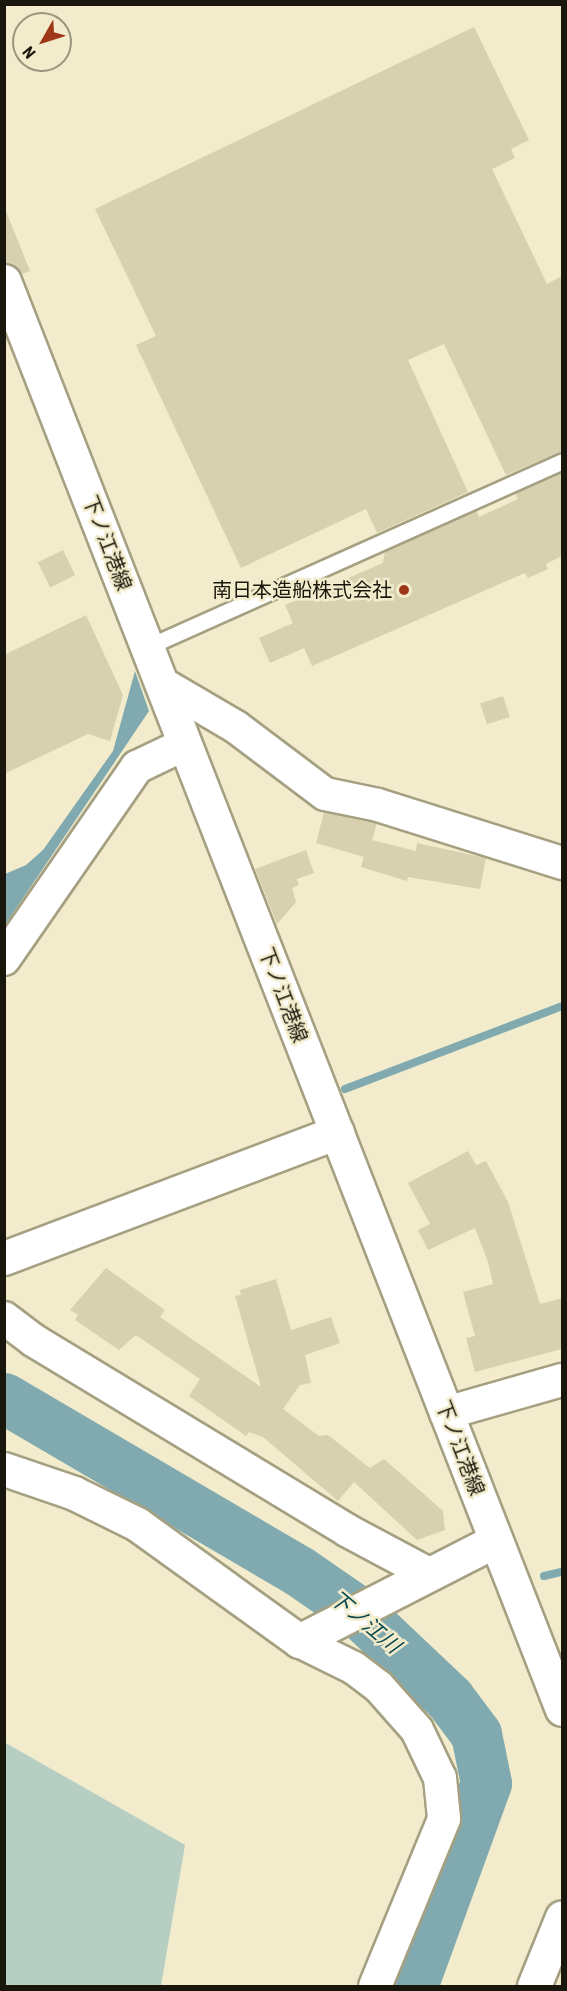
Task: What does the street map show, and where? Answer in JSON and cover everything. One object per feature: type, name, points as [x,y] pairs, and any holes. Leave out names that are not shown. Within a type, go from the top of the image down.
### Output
[{"type":"main road","name":"下ノ江港線","points":[[4,281],[562,1709]]},
{"type":"main road","points":[[4,1258],[337,1132]]},
{"type":"main road","points":[[4,1469],[74,1493],[137,1524],[302,1639],[418,1577],[496,1540]]},
{"type":"main road","points":[[534,1986],[562,1917]]},
{"type":"street","points":[[161,683],[236,727],[325,794],[378,805],[562,863]]},
{"type":"street","points":[[4,959],[137,767],[185,744]]},
{"type":"street","points":[[4,1318],[33,1340],[348,1531],[418,1577]]},
{"type":"street","points":[[446,1413],[562,1380]]},
{"type":"street","points":[[302,1639],[354,1668],[379,1687],[417,1730],[441,1778],[444,1819],[375,1986]]},
{"type":"lane","points":[[147,647],[562,460]]},
{"type":"green space","points":[[4,1742],[185,1845],[161,1986],[5,1986]]},
{"type":"water","points":[[135,671],[149,711],[5,925],[5,874],[26,865],[43,850],[113,751]]},
{"type":"building","points":[[474,27],[529,140],[511,149],[515,158],[492,169],[547,284],[562,276],[562,451],[506,475],[444,344],[408,360],[468,492],[377,533],[366,509],[241,568],[136,345],[156,336],[95,209]]},
{"type":"building","points":[[6,211],[30,271],[22,274],[4,263]]},
{"type":"building","name":"南日本造船株式会社","points":[[562,471],[562,556],[546,564],[548,569],[528,578],[525,573],[312,666],[304,648],[270,663],[259,638],[293,623],[285,605],[383,563],[385,551],[476,510],[479,517],[518,499],[515,493]]},
{"type":"building","points":[[63,550],[75,575],[50,587],[38,562]]},
{"type":"building","points":[[86,615],[123,695],[110,741],[88,734],[4,774],[4,655]]},
{"type":"building","points":[[503,696],[510,717],[487,724],[480,703]]},
{"type":"building","points":[[324,812],[377,823],[372,840],[416,851],[417,843],[486,858],[480,889],[408,877],[407,881],[361,867],[364,857],[316,843]]},
{"type":"building","points":[[306,850],[314,873],[297,879],[299,885],[292,888],[296,902],[277,924],[255,869]]},
{"type":"building","points":[[468,1151],[476,1165],[486,1161],[508,1202],[540,1304],[562,1298],[562,1349],[475,1372],[466,1338],[475,1336],[463,1292],[493,1284],[488,1262],[475,1228],[428,1250],[418,1230],[430,1224],[408,1183]]},
{"type":"building","points":[[106,1268],[165,1310],[160,1317],[261,1387],[235,1296],[241,1295],[240,1290],[276,1279],[291,1330],[331,1317],[340,1343],[305,1355],[311,1383],[300,1385],[283,1409],[319,1436],[328,1435],[370,1468],[384,1459],[443,1511],[445,1530],[417,1540],[354,1482],[338,1501],[263,1437],[249,1432],[246,1436],[189,1396],[200,1379],[136,1335],[119,1350],[75,1320],[78,1315],[70,1310]]},
{"type":"waterway","points":[[345,1089],[562,1006]]},
{"type":"waterway","name":"下ノ江川","points":[[4,1398],[299,1571],[357,1611],[449,1698],[476,1734],[486,1783],[412,1986]]},
{"type":"waterway","points":[[544,1576],[562,1572]]},
{"type":"place","name":"南日本造船株式会社","points":[[404,590]]}]
